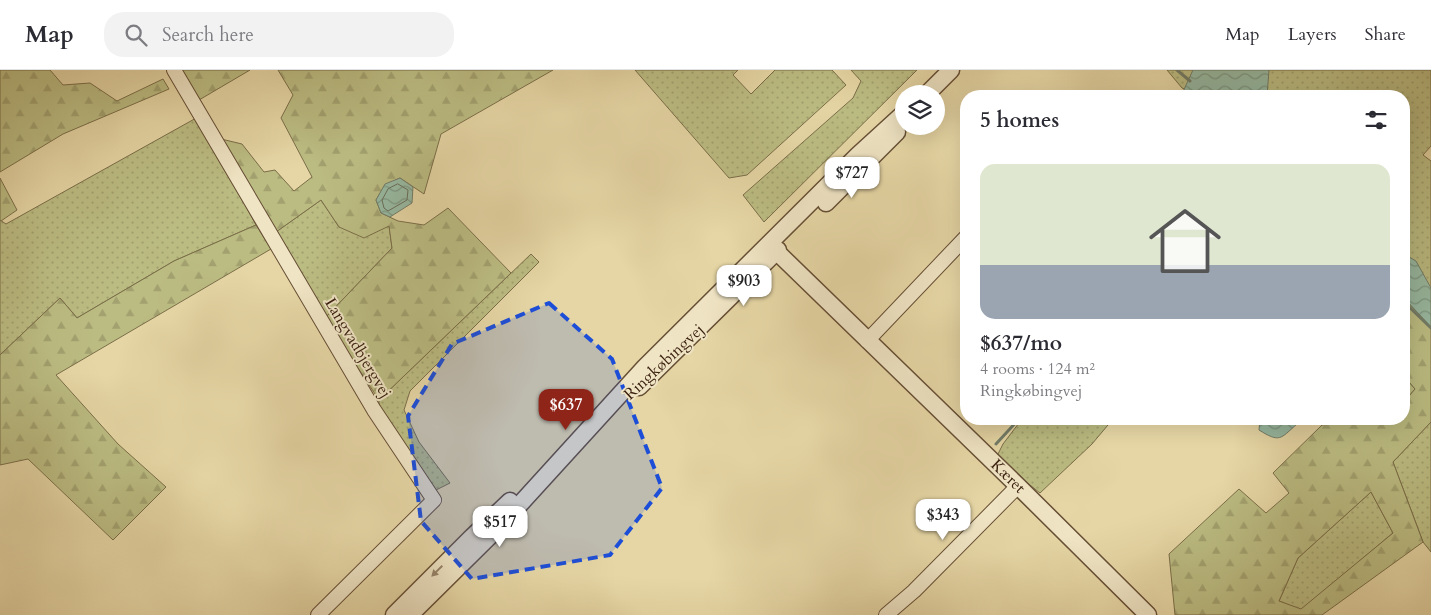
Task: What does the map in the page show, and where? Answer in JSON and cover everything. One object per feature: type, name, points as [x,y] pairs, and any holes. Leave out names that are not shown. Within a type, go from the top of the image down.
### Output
[{"type":"street","name":"Langvadbjergvej","points":[[174,70],[374,410],[434,500],[318,615]]},
{"type":"street","points":[[936,85],[951,70]]},
{"type":"street","name":"Ringkøbingvej","points":[[410,615],[501,525],[591,428],[644,367],[858,155],[895,121]]},
{"type":"street","name":"Ringkøbingvej","points":[[591,428],[642,385],[895,135]]},
{"type":"street","points":[[867,341],[960,243]]},
{"type":"street","name":"Kæret","points":[[776,252],[1018,486],[1148,615]]},
{"type":"street","name":"Ringkøbingvej","points":[[394,615],[472,537],[563,456]]},
{"type":"street","points":[[886,615],[914,591],[1018,486]]},
{"type":"highlighted area","points":[[549,303],[612,359],[662,488],[610,555],[472,579],[421,521],[408,416],[452,344]]},
{"type":"green space","points":[[0,70],[50,70],[63,85],[90,83],[117,101],[163,79],[169,89],[63,134],[0,172]]},
{"type":"green space","points":[[182,70],[250,70],[199,100]]},
{"type":"green space","points":[[278,70],[553,70],[441,134],[424,194],[400,178],[385,185],[376,200],[381,213],[398,221],[424,225],[448,208],[511,273],[379,400],[325,318],[392,248],[389,226],[364,238],[339,227],[321,200],[276,232],[217,138],[242,144],[264,172],[275,170],[294,191],[312,177],[281,118],[293,95]]},
{"type":"green space","points":[[635,70],[738,70],[733,75],[751,94],[775,70],[832,70],[846,85],[747,175],[729,178]]},
{"type":"green space","points":[[851,70],[917,70],[902,85],[895,85],[895,92],[764,222],[743,195],[853,98],[861,81]]},
{"type":"green space","points":[[1167,70],[1431,70],[1431,146],[1423,155],[1431,161],[1431,327],[1410,304],[1410,90],[1187,90],[1182,88]]},
{"type":"green space","points":[[198,117],[256,225],[174,261],[77,318],[60,298],[0,355],[0,220],[6,224]]},
{"type":"green space","points":[[0,178],[17,210],[1,221],[0,220]]},
{"type":"green space","points":[[321,200],[339,227],[389,225],[392,248],[325,318],[276,232]]},
{"type":"green space","points":[[256,225],[271,249],[56,375],[118,444],[166,487],[113,540],[28,459],[0,465],[0,355],[60,298],[77,318],[174,261]]},
{"type":"green space","points":[[531,254],[539,262],[410,391],[404,410],[419,442],[450,483],[432,492],[379,411],[379,400]]},
{"type":"green space","points":[[1410,304],[1431,327],[1431,422],[1393,462],[1423,542],[1322,615],[1175,615],[1169,554],[1239,489],[1266,513],[1289,493],[1273,473],[1322,425],[1410,425],[1410,395],[1415,389],[1410,383]],"holes":[[[1371,492],[1393,533],[1301,609],[1279,601],[1298,558]]]},
{"type":"green space","points":[[1410,383],[1415,389],[1410,395]]},
{"type":"green space","points":[[1431,422],[1431,552],[1423,542],[1393,462]]},
{"type":"green space","points":[[1017,425],[1108,425],[1092,444],[1040,493],[996,458],[1003,444]]},
{"type":"green space","points":[[1371,492],[1393,533],[1301,610],[1279,601],[1298,558]]},
{"type":"water","points":[[1193,70],[1269,70],[1267,90],[1184,90]]},
{"type":"water","points":[[400,178],[413,187],[412,203],[390,217],[381,213],[376,200],[385,184]]},
{"type":"water","points":[[1410,258],[1416,261],[1431,288],[1431,327],[1410,304]]},
{"type":"water","points":[[1259,425],[1296,425],[1280,438],[1271,437],[1259,430]]},
{"type":"waterway","points":[[1177,70],[1190,81]]},
{"type":"waterway","points":[[1410,308],[1431,328]]},
{"type":"waterway","points":[[996,444],[1013,425]]}]
